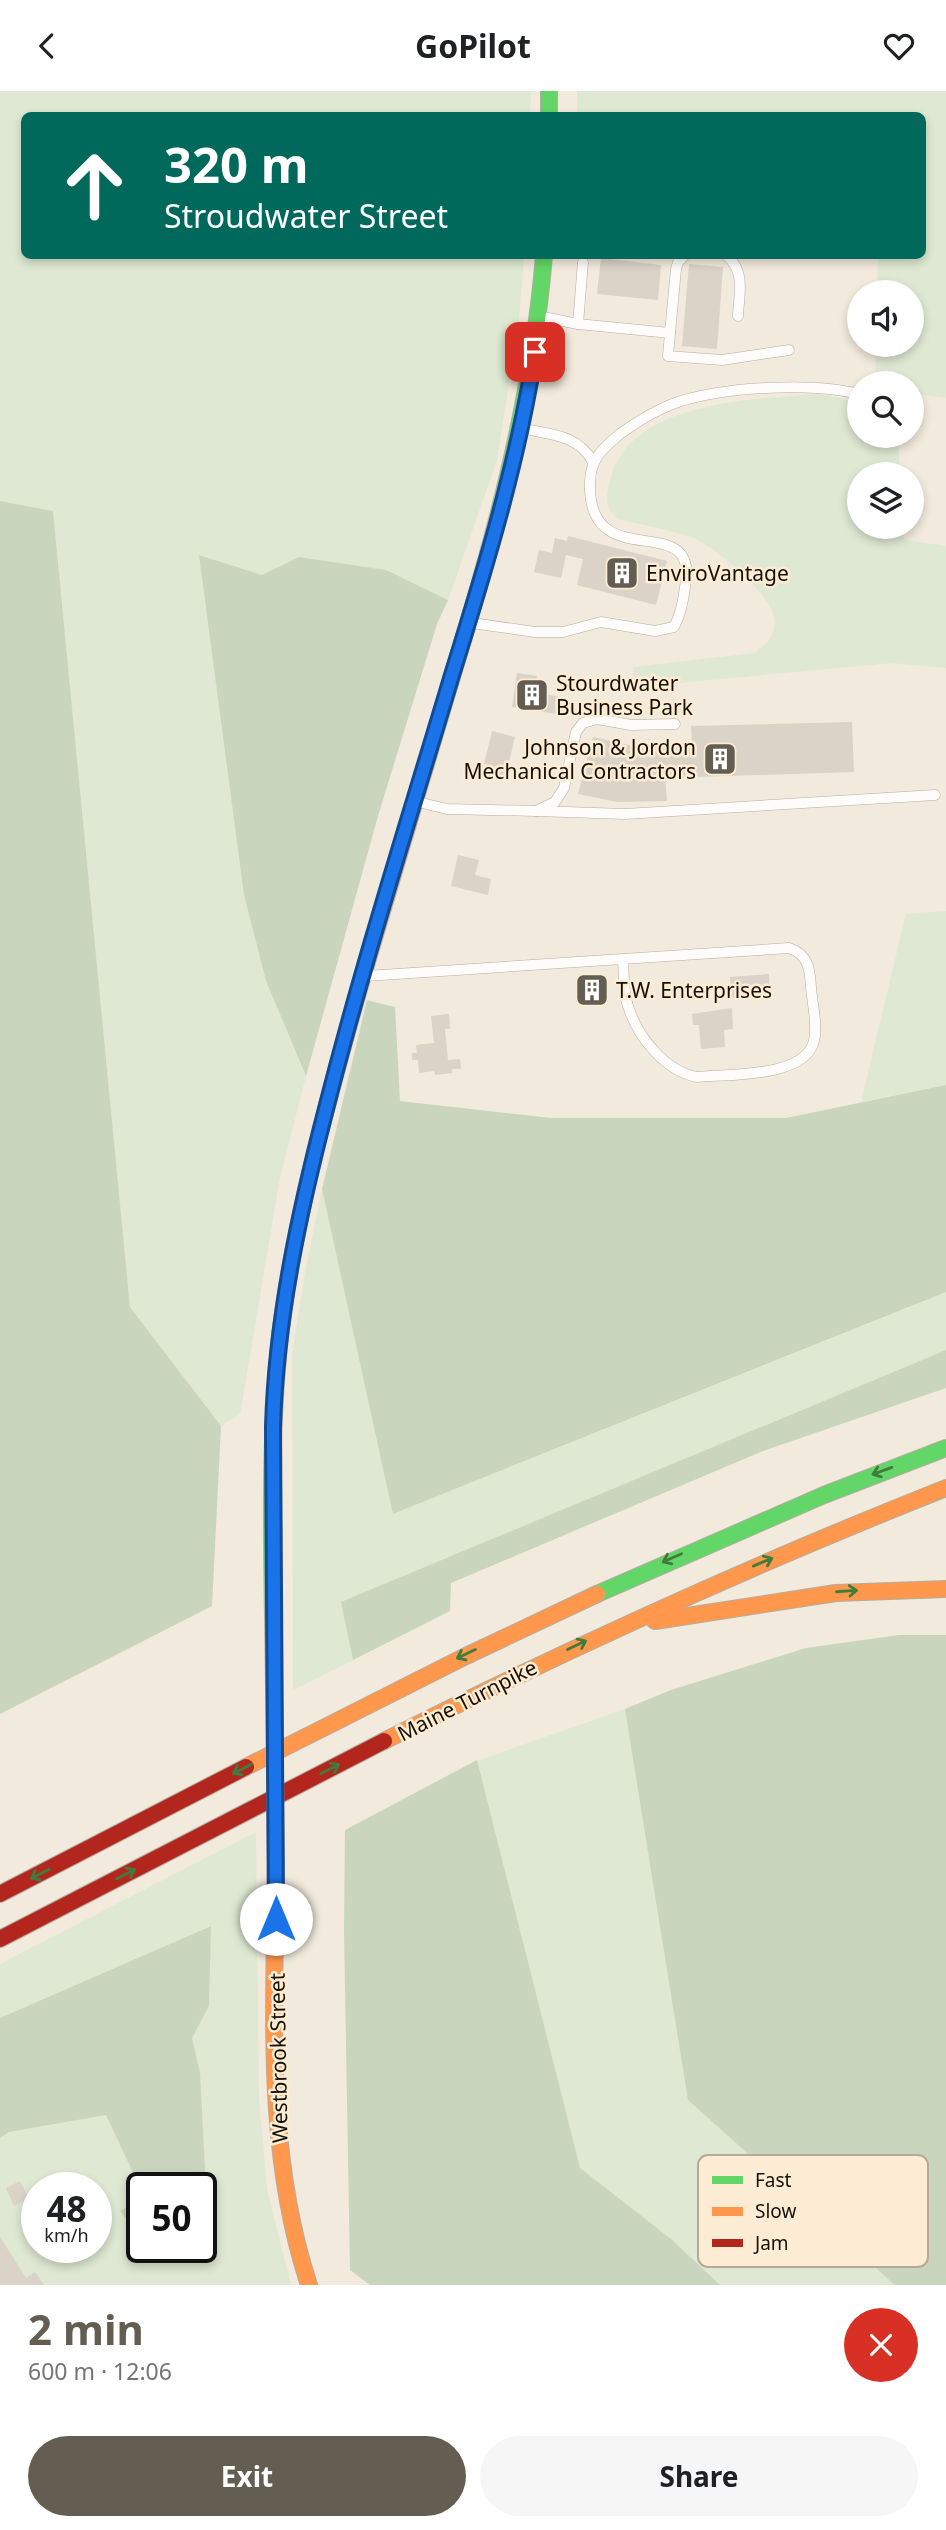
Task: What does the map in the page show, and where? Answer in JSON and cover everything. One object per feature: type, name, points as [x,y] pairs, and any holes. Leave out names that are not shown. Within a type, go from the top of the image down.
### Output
[{"type":"main road","points":[[549,91],[549,112]]},
{"type":"main road","name":"Westbrook Street","points":[[309,2285],[287,2204],[275,2083],[275,1385],[299,1217],[334,1079],[468,622],[521,428],[539,317],[544,259]]},
{"type":"main road","name":"Maine Turnpike","points":[[0,1894],[445,1665],[637,1573],[836,1488],[946,1448]]},
{"type":"main road","name":"Maine Turnpike","points":[[0,1939],[480,1692],[610,1629],[855,1523],[946,1488]]},
{"type":"main road","points":[[610,1629],[803,1595],[887,1588],[946,1589]]},
{"type":"lane","points":[[681,259],[676,269],[668,356],[722,360],[789,350]]},
{"type":"lane","points":[[731,259],[740,275],[738,316]]},
{"type":"lane","points":[[578,324],[583,262]]},
{"type":"lane","points":[[539,317],[578,324],[670,333]]},
{"type":"lane","points":[[468,622],[534,632],[563,632],[601,622],[655,631],[674,627],[680,617],[689,569],[687,561],[679,551],[668,545],[612,534],[594,517],[590,479],[593,462],[600,450],[651,414],[679,401],[704,395],[791,387],[847,391]]},
{"type":"lane","points":[[521,428],[576,441],[585,448],[593,462]]},
{"type":"lane","points":[[536,811],[555,802],[564,788],[576,732],[583,723],[597,719],[631,725],[675,724]]},
{"type":"lane","points":[[414,801],[447,809],[625,814],[935,795]]},
{"type":"lane","points":[[362,977],[623,959],[789,948],[797,950],[810,969],[815,1037],[811,1049],[784,1069],[697,1077],[681,1072],[660,1057],[634,1021],[628,1008],[623,959]]},
{"type":"green space","points":[[0,91],[531,91],[530,112],[21,112],[21,259],[524,259],[519,318],[497,460],[448,600],[386,570],[299,557],[262,575],[200,555],[244,895],[266,981],[306,1076],[280,1178],[240,1414],[221,1426],[130,1307],[53,511],[0,501]]},
{"type":"green space","points":[[577,91],[946,91],[946,398],[924,395],[924,371],[875,371],[876,357],[924,357],[924,280],[877,280],[878,259],[926,259],[926,112],[577,112]]},
{"type":"green space","points":[[819,394],[847,400],[847,448],[899,448],[899,462],[847,462],[847,539],[904,539],[946,546],[946,668],[892,663],[634,687],[633,667],[755,653],[771,637],[775,623],[773,612],[766,600],[742,574],[714,550],[691,537],[618,519],[613,515],[608,506],[608,492],[621,454],[641,434],[667,420],[696,409],[761,398]]},
{"type":"green space","points":[[0,501],[53,511],[130,1307],[221,1426],[212,1606],[0,1714]]},
{"type":"green space","points":[[199,555],[262,575],[299,557],[386,570],[448,600],[437,624],[378,816],[306,1076],[266,981],[244,895]]},
{"type":"green space","points":[[946,911],[946,1085],[861,1102],[906,914]]},
{"type":"green space","points":[[367,1000],[395,1007],[400,1101],[551,1118],[786,1118],[946,1085],[946,1292],[393,1514],[322,1189]]},
{"type":"green space","points":[[322,1189],[394,1514],[946,1292],[946,1350],[342,1602],[353,1660],[293,1690],[292,1356]]},
{"type":"green space","points":[[946,1350],[946,1388],[763,1451],[451,1583],[450,1611],[353,1660],[341,1602]]},
{"type":"green space","points":[[899,1635],[946,1635],[946,2285],[895,2285],[875,2267],[928,2267],[928,2155],[750,2155],[688,2100],[625,1709],[671,1690],[806,1648]]},
{"type":"green space","points":[[625,1709],[628,1729],[872,2155],[698,2155],[698,2267],[928,2267],[928,2254],[946,2285],[676,2285],[572,2192],[523,1943],[477,1761]]},
{"type":"green space","points":[[477,1760],[580,2168],[671,2239],[720,2285],[370,2285],[350,2270],[344,1930],[345,1830]]},
{"type":"green space","points":[[256,1832],[259,2099],[267,2189],[291,2285],[0,2285],[0,2138],[9,2132],[106,2115],[133,2172],[126,2172],[126,2208],[121,2211],[126,2218],[126,2263],[217,2263],[217,2172],[205,2172],[200,2072],[192,2038],[209,2006],[210,1926],[0,2018],[0,1964]]},
{"type":"green space","points":[[211,1926],[209,2006],[192,2038],[200,2072],[205,2172],[133,2172],[106,2115],[9,2132],[0,2138],[0,2018]]},
{"type":"green space","points":[[126,2207],[126,2219],[120,2211]]},
{"type":"building","points":[[601,259],[661,265],[658,300],[597,294]]},
{"type":"building","points":[[689,264],[723,267],[717,349],[682,346]]},
{"type":"building","name":"EnviroVantage","points":[[568,536],[667,561],[656,605],[577,585],[583,559],[566,555],[561,578],[534,572],[539,550],[552,553],[555,538],[567,541]]},
{"type":"building","name":"Stourdwater Business Park","points":[[517,673],[537,676],[534,692],[566,698],[563,715],[512,707]]},
{"type":"building","name":"Johnson & Jordon Mechanical Contractors","points":[[852,722],[854,772],[665,778],[667,801],[617,802],[578,794],[593,737],[629,745],[692,744],[691,726]]},
{"type":"building","points":[[492,731],[515,737],[505,779],[494,777],[496,767],[484,764]]},
{"type":"building","points":[[458,855],[479,860],[475,875],[491,879],[488,895],[451,886]]},
{"type":"building","points":[[769,974],[770,995],[732,998],[730,977]]},
{"type":"building","name":"T.W. Enterprises","points":[[599,977],[602,1002],[586,1003],[583,978]]},
{"type":"building","points":[[732,1008],[733,1029],[724,1030],[725,1047],[701,1049],[699,1025],[693,1025],[692,1014]]},
{"type":"building","points":[[449,1014],[450,1029],[445,1029],[448,1060],[460,1059],[461,1069],[435,1075],[434,1071],[419,1073],[418,1060],[412,1060],[412,1053],[417,1053],[416,1045],[434,1043],[431,1016]]},
{"type":"building","points":[[20,2181],[21,2202],[14,2206],[6,2188]]},
{"type":"building","points":[[0,2237],[26,2278],[35,2272],[44,2285],[0,2285]]},
{"type":"traffic: fast","points":[[549,91],[549,112]]},
{"type":"traffic: fast","points":[[471,613],[517,436],[533,346],[544,259]]},
{"type":"traffic: fast","points":[[274,1690],[272,1464],[281,1328],[304,1197],[361,982]]},
{"type":"traffic: fast","points":[[597,1594],[824,1495],[946,1448]]},
{"type":"traffic: slow","points":[[361,982],[471,613]]},
{"type":"traffic: slow","points":[[384,1741],[522,1673],[662,1609],[946,1488]]},
{"type":"traffic: slow","points":[[655,1621],[836,1593],[946,1589]]},
{"type":"traffic: slow","points":[[246,1767],[466,1656],[597,1594]]},
{"type":"traffic: slow","points":[[276,1864],[274,2023],[279,2129],[285,2182],[309,2285]]},
{"type":"traffic: jam","points":[[274,1690],[276,1864]]},
{"type":"traffic: jam","points":[[0,1939],[384,1741]]},
{"type":"traffic: jam","points":[[0,1894],[246,1767]]},
{"type":"place","name":"EnviroVantage","points":[[622,573]]},
{"type":"place","name":"Stourdwater Business Park","points":[[532,695]]},
{"type":"place","name":"Johnson & Jordon Mechanical Contractors","points":[[720,759]]},
{"type":"place","name":"T.W. Enterprises","points":[[592,990]]},
{"type":"route","points":[[276,1919],[273,1427],[275,1385],[288,1281],[299,1217],[356,996],[513,467],[535,352]]}]
